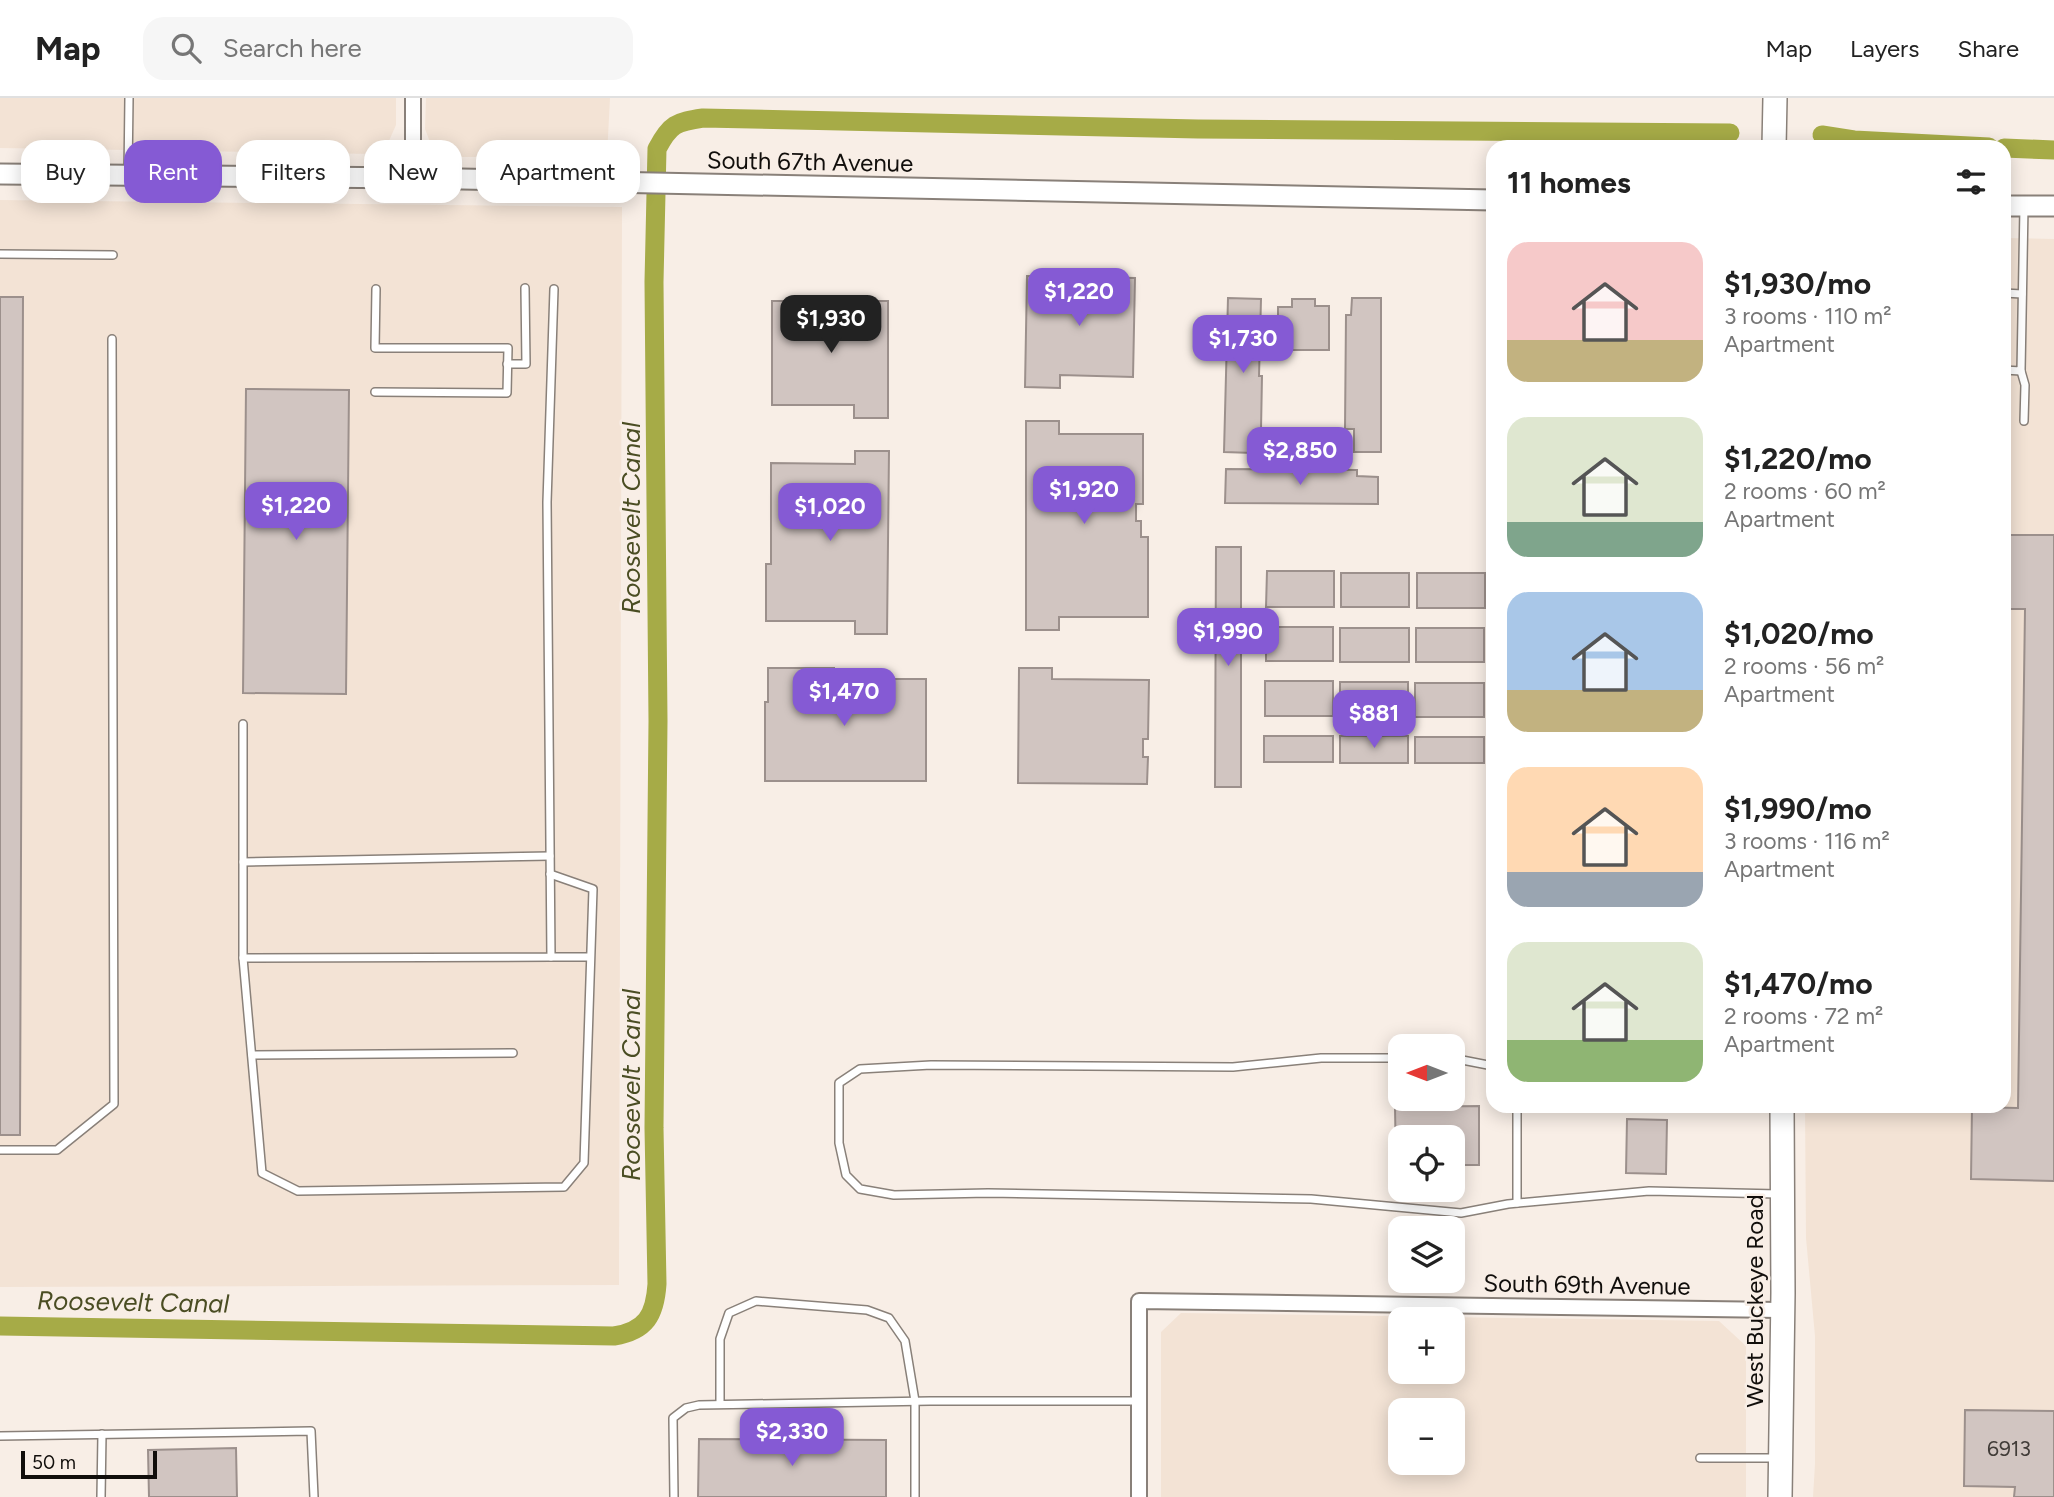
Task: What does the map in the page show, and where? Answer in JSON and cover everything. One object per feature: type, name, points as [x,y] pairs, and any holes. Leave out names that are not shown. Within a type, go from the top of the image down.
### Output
[{"type":"main road","points":[[1774,140],[1775,98]]},
{"type":"main road","name":"South 67th Avenue","points":[[0,174],[124,175]]},
{"type":"main road","name":"South 67th Avenue","points":[[222,176],[364,177]]},
{"type":"main road","name":"South 67th Avenue","points":[[462,179],[1486,200]]},
{"type":"main road","points":[[2011,206],[2054,206]]},
{"type":"main road","name":"West Buckeye Road","points":[[1780,1497],[1782,1113]]},
{"type":"street","points":[[412,140],[413,98]]},
{"type":"street","name":"South 69th Avenue","points":[[1138,1401],[1139,1301],[1782,1310]]},
{"type":"street","points":[[1138,1401],[1139,1497]]},
{"type":"lane","points":[[128,140],[129,98]]},
{"type":"lane","points":[[2024,206],[2021,371],[2025,385],[2024,421]]},
{"type":"lane","points":[[0,254],[113,255]]},
{"type":"lane","points":[[507,364],[526,364],[525,288]]},
{"type":"lane","points":[[375,392],[507,393],[508,348],[375,348],[376,289]]},
{"type":"lane","points":[[551,957],[547,502],[554,289]]},
{"type":"lane","points":[[2011,293],[2022,294]]},
{"type":"lane","points":[[0,1150],[57,1150],[114,1104],[112,339]]},
{"type":"lane","points":[[2011,370],[2021,371]]},
{"type":"lane","points":[[243,724],[243,958],[262,1173],[298,1191],[564,1187],[584,1164],[593,889],[550,874]]},
{"type":"lane","points":[[243,862],[550,856]]},
{"type":"lane","points":[[243,958],[590,957]]},
{"type":"lane","points":[[252,1055],[513,1053]]},
{"type":"lane","points":[[1388,1058],[1321,1058],[1233,1067],[931,1065],[860,1069],[839,1083],[839,1143],[846,1175],[860,1189],[894,1195],[988,1193],[1311,1199],[1461,1213],[1517,1203],[1649,1191],[1782,1194]]},
{"type":"lane","points":[[1465,1061],[1486,1065]]},
{"type":"lane","points":[[1517,1113],[1517,1203]]},
{"type":"lane","points":[[720,1404],[720,1339],[729,1313],[756,1301],[867,1310],[888,1318],[905,1341],[915,1401],[915,1497]]},
{"type":"lane","points":[[674,1497],[673,1418],[686,1408],[699,1405],[1138,1401]]},
{"type":"lane","points":[[0,1436],[311,1431],[314,1497]]},
{"type":"lane","points":[[101,1497],[102,1434]]},
{"type":"lane","points":[[1700,1458],[1780,1458]]},
{"type":"shaded area","points":[[0,98],[396,98],[396,125],[389,140],[364,140],[364,154],[350,154],[350,140],[236,140],[236,152],[222,152],[222,140],[124,140],[124,150],[110,150],[110,140],[21,140],[21,148],[0,148]]},
{"type":"shaded area","points":[[426,98],[610,98],[608,140],[476,140],[476,157],[462,157],[462,140],[429,140],[425,129]]},
{"type":"shaded area","points":[[0,200],[21,200],[21,203],[110,201],[622,207],[619,1285],[0,1287]]},
{"type":"shaded area","points":[[2011,238],[2054,239],[2054,1497],[1813,1497],[1815,1336],[1806,1238],[1805,1113],[2011,1113]]},
{"type":"shaded area","points":[[1181,1313],[1388,1316],[1388,1384],[1465,1384],[1465,1317],[1719,1321],[1746,1346],[1746,1497],[1161,1497],[1161,1332]]},
{"type":"building","points":[[1027,276],[1135,278],[1133,377],[1060,375],[1060,388],[1025,387]]},
{"type":"building","points":[[0,297],[23,297],[20,1135],[0,1135]]},
{"type":"building","points":[[1228,298],[1261,299],[1261,430],[1254,430],[1253,453],[1224,452]]},
{"type":"building","points":[[1352,298],[1381,298],[1381,452],[1354,452],[1354,429],[1345,429],[1346,315],[1351,315]]},
{"type":"building","points":[[1292,299],[1315,299],[1315,306],[1329,306],[1329,350],[1278,350],[1278,307],[1292,307]]},
{"type":"building","points":[[772,301],[888,301],[888,418],[854,418],[854,405],[772,405]]},
{"type":"building","points":[[246,389],[349,390],[346,694],[243,693]]},
{"type":"building","points":[[1026,421],[1059,421],[1059,434],[1143,434],[1143,504],[1136,504],[1136,521],[1141,521],[1141,537],[1148,537],[1148,617],[1059,617],[1059,630],[1026,630]]},
{"type":"building","points":[[855,451],[889,451],[887,634],[855,634],[855,621],[766,621],[766,564],[771,564],[771,463],[855,464]]},
{"type":"building","points":[[1226,469],[1357,470],[1357,476],[1378,477],[1378,504],[1225,503]]},
{"type":"building","points":[[2011,535],[2054,535],[2054,1181],[1971,1179],[1972,1113],[2011,1113],[2011,1108],[2018,1108],[2025,609],[2011,609]]},
{"type":"building","points":[[1216,547],[1241,547],[1241,787],[1215,787]]},
{"type":"building","points":[[1267,571],[1334,571],[1334,607],[1266,607]]},
{"type":"building","points":[[1341,573],[1409,573],[1409,607],[1341,607]]},
{"type":"building","points":[[1417,573],[1485,573],[1485,608],[1417,608]]},
{"type":"building","points":[[1266,627],[1333,627],[1333,661],[1266,661]]},
{"type":"building","points":[[1340,628],[1409,628],[1409,662],[1340,662]]},
{"type":"building","points":[[1416,628],[1484,628],[1484,662],[1416,662]]},
{"type":"building","points":[[768,668],[834,668],[834,679],[926,679],[926,781],[765,781]]},
{"type":"building","points":[[1019,668],[1052,668],[1052,679],[1149,680],[1148,739],[1143,739],[1143,757],[1148,757],[1147,784],[1018,783]]},
{"type":"building","points":[[1265,681],[1333,681],[1333,716],[1265,716]]},
{"type":"building","points":[[1340,682],[1408,682],[1408,717],[1340,717]]},
{"type":"building","points":[[1415,683],[1484,683],[1484,717],[1415,717]]},
{"type":"building","points":[[1264,736],[1333,736],[1333,762],[1264,762]]},
{"type":"building","points":[[1340,736],[1408,736],[1408,763],[1340,763]]},
{"type":"building","points":[[1415,737],[1484,737],[1484,763],[1415,763]]},
{"type":"building","points":[[1465,1106],[1479,1106],[1479,1165],[1465,1165],[1465,1125],[1395,1125],[1395,1111],[1465,1111]]},
{"type":"building","points":[[1627,1119],[1667,1120],[1666,1174],[1626,1173]]},
{"type":"building","points":[[1965,1410],[2054,1411],[2054,1497],[2014,1497],[2015,1487],[1964,1486]]},
{"type":"building","points":[[699,1439],[886,1440],[886,1497],[698,1497]]},
{"type":"building","points":[[236,1448],[237,1497],[149,1497],[148,1450]]},
{"type":"waterway","name":"Roosevelt Canal","points":[[0,1326],[614,1336],[641,1326],[651,1313],[657,1284],[654,1128],[658,721],[654,282],[657,149],[670,129],[686,121],[703,118],[1198,129],[1730,133]]},
{"type":"waterway","name":"Roosevelt Canal","points":[[1822,135],[1854,140]]},
{"type":"waterway","name":"Roosevelt Canal","points":[[2011,148],[2054,150]]}]
